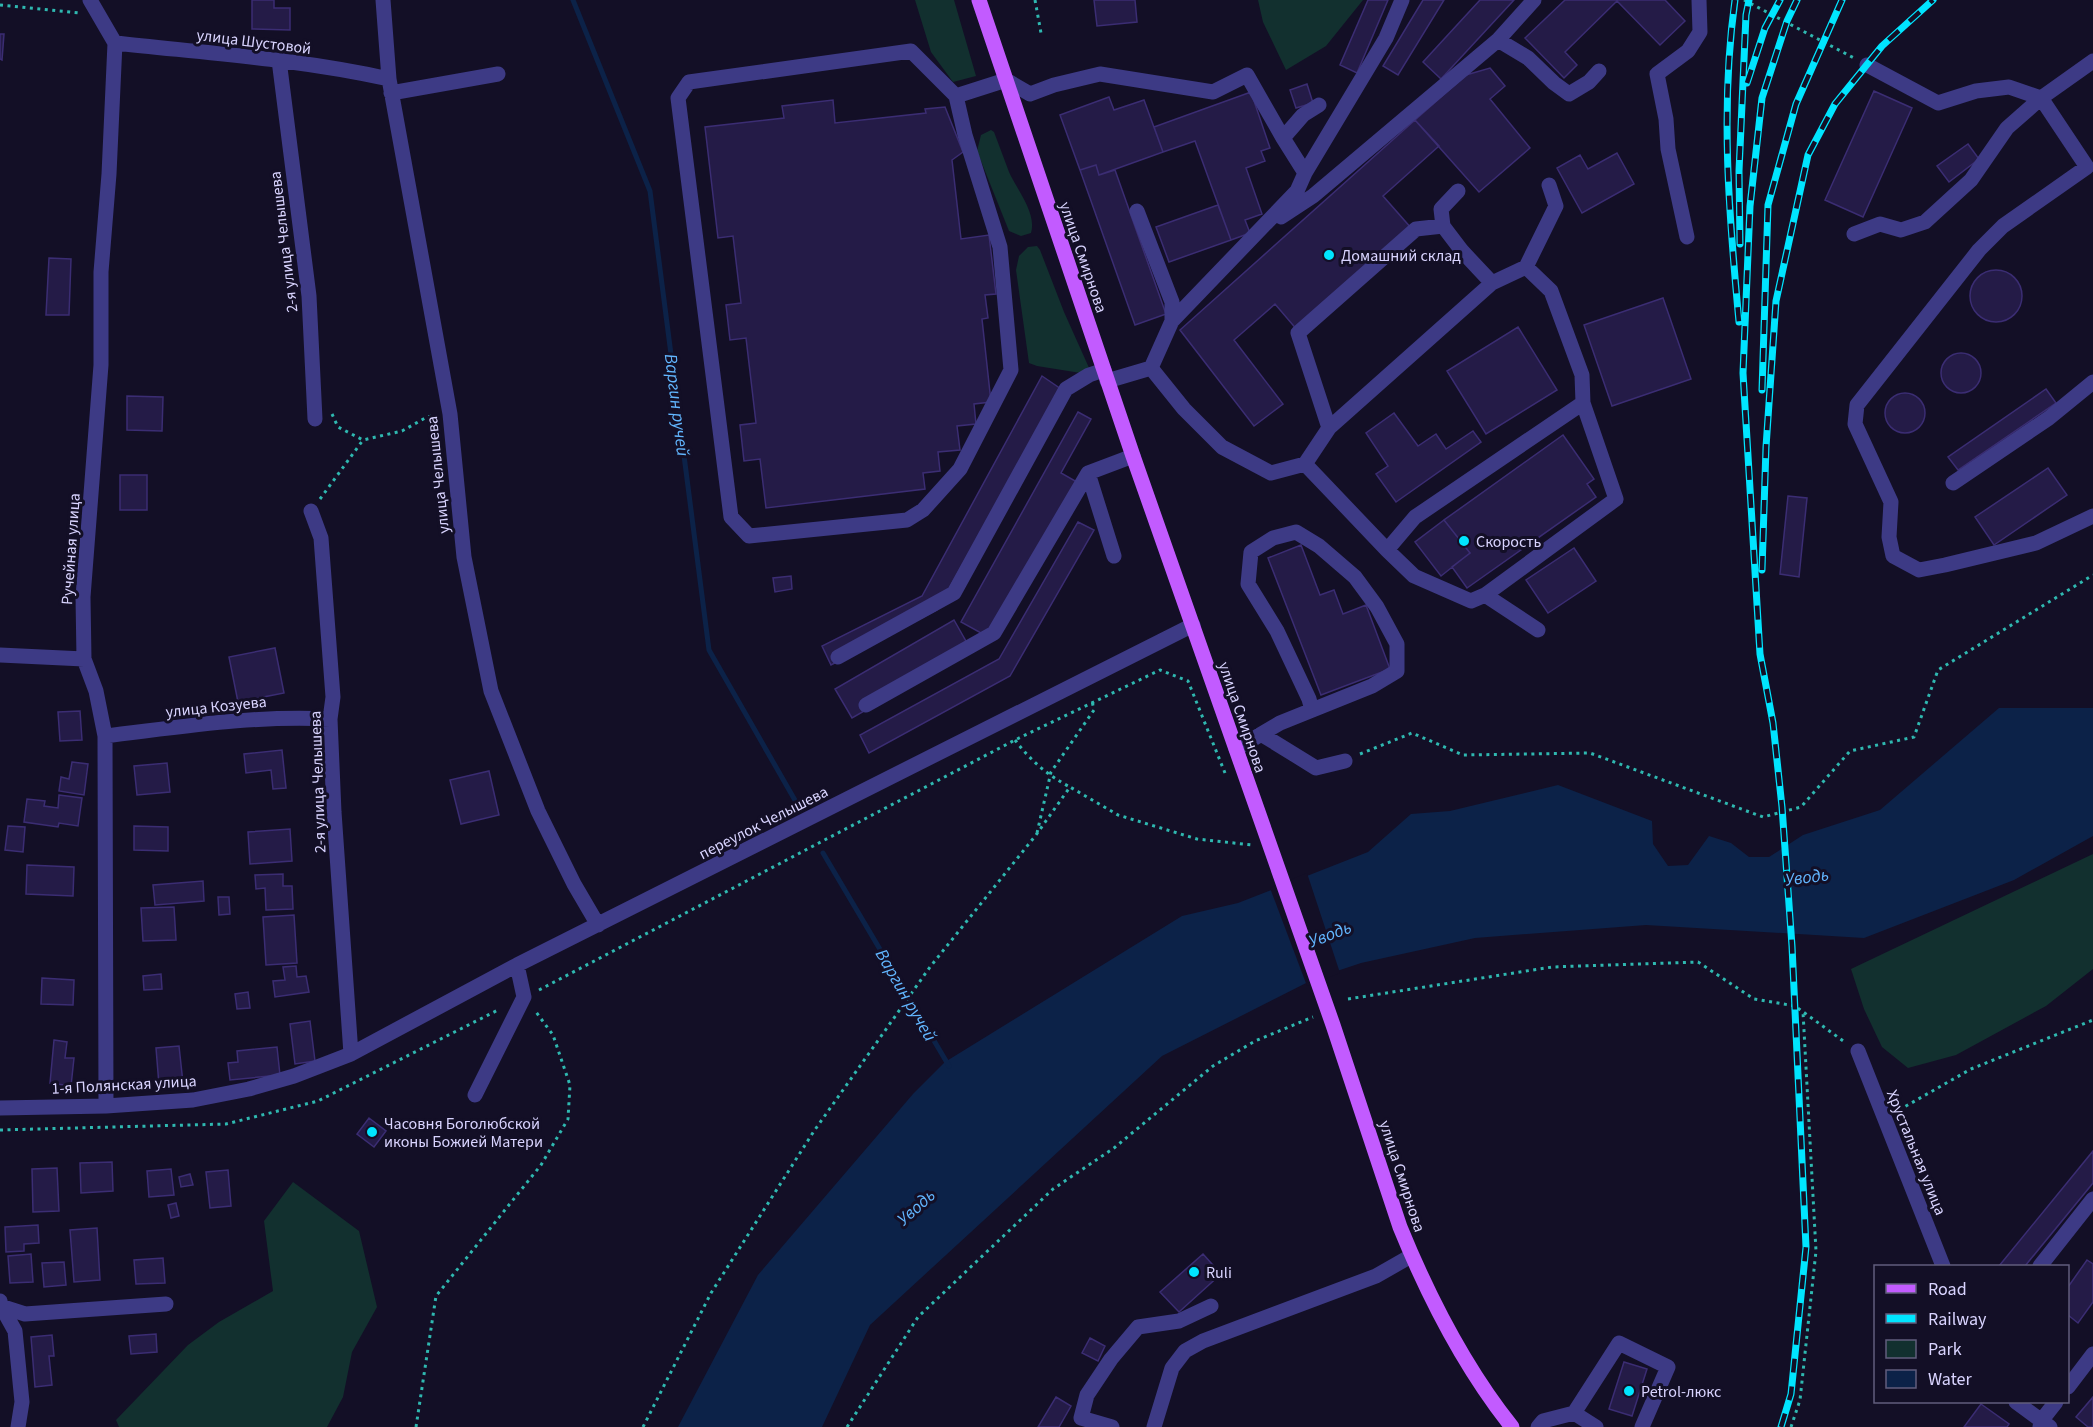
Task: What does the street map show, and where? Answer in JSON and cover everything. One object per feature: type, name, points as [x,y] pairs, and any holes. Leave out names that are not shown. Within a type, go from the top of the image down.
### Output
[{"type":"main road","name":"улица Смирнова","points":[[979,0],[1105,375],[1334,1025],[1411,1256],[1459,1352],[1488,1397],[1512,1427]]},
{"type":"street","points":[[90,0],[115,44]]},
{"type":"street","name":"улица Челышева","points":[[383,0],[390,86],[450,414],[464,557],[491,691],[538,811],[574,885],[598,925]]},
{"type":"street","points":[[1151,368],[1172,321],[1297,191],[1305,173],[1386,38],[1402,0]]},
{"type":"street","points":[[1263,228],[1313,196],[1498,40],[1534,0]]},
{"type":"street","points":[[1687,237],[1668,149],[1666,118],[1657,74],[1688,51],[1700,32],[1699,0]]},
{"type":"street","points":[[1498,40],[1528,58],[1569,94],[1589,82],[1599,71]]},
{"type":"street","name":"улица Шустовой","points":[[115,44],[279,60],[352,71],[390,86]]},
{"type":"street","name":"Ручейная улица","points":[[106,1106],[105,736],[96,691],[84,659],[83,597],[101,366],[101,272],[109,174],[115,44]]},
{"type":"street","points":[[911,51],[956,96],[965,135],[1000,247],[1011,370],[960,469],[923,510],[907,520],[749,536],[731,517],[678,98],[689,82],[911,51]]},
{"type":"street","name":"2-я улица Челышева","points":[[279,60],[309,296],[315,419]]},
{"type":"street","points":[[1854,234],[1880,224],[1902,230],[1925,222],[1971,180],[2007,128],[2041,98],[2093,61]]},
{"type":"street","points":[[1867,65],[1938,103],[1976,91],[2008,87],[2041,98],[2090,172],[2003,226],[1979,250],[1857,405],[1855,424],[1891,502],[1889,537],[1893,556],[1919,570],[2036,543],[2093,516]]},
{"type":"street","points":[[390,86],[498,74]]},
{"type":"street","points":[[956,96],[1006,80],[1030,94],[1054,85],[1100,74],[1213,92],[1246,75],[1305,173]]},
{"type":"street","points":[[1283,138],[1303,115],[1319,105]]},
{"type":"street","points":[[1151,368],[1184,409],[1221,447],[1271,473],[1305,464],[1329,428],[1492,283],[1526,267],[1556,206],[1549,185]]},
{"type":"street","points":[[1458,191],[1441,209],[1443,226],[1462,251],[1492,283]]},
{"type":"street","points":[[1137,211],[1173,303],[1172,321]]},
{"type":"street","points":[[1329,428],[1298,333],[1416,229],[1443,226]]},
{"type":"street","points":[[1305,464],[1386,550],[1414,576],[1471,601],[1485,596],[1616,499],[1583,403],[1582,375],[1551,291],[1526,267]]},
{"type":"street","points":[[838,657],[954,593],[1066,389],[1089,375],[1151,368]]},
{"type":"street","points":[[1953,483],[2049,418],[2093,382]]},
{"type":"street","points":[[1386,550],[1415,517],[1583,403]]},
{"type":"street","points":[[866,705],[994,633],[1088,473],[1133,456]]},
{"type":"street","points":[[1088,473],[1114,556]]},
{"type":"street","name":"2-я улица Челышева","points":[[311,511],[321,538],[333,697],[330,719],[334,812],[351,1054]]},
{"type":"street","points":[[1236,749],[1280,723],[1372,686],[1397,672],[1397,644],[1377,607],[1355,577],[1319,546],[1296,532],[1273,538],[1251,552],[1248,584],[1277,631],[1312,710]]},
{"type":"street","points":[[1485,596],[1538,630]]},
{"type":"street","name":"переулок Челышева","points":[[351,1054],[517,965],[1193,625]]},
{"type":"street","points":[[0,655],[84,659]]},
{"type":"street","name":"улица Козуева","points":[[105,736],[218,722],[289,717],[330,719]]},
{"type":"street","points":[[1261,734],[1316,768],[1345,761]]},
{"type":"street","points":[[475,1095],[524,997],[517,965]]},
{"type":"street","name":"Хрустальная улица","points":[[1858,1051],[1943,1265]]},
{"type":"street","name":"1-я Полянская улица","points":[[0,1108],[106,1106],[193,1100],[294,1076],[351,1054]]},
{"type":"street","points":[[2041,1265],[2093,1199]]},
{"type":"street","points":[[1154,1427],[1172,1368],[1185,1352],[1203,1341],[1376,1276],[1411,1256]]},
{"type":"street","points":[[0,1301],[0,1306],[15,1331],[22,1402],[18,1427]]},
{"type":"street","points":[[0,1306],[25,1314],[166,1304]]},
{"type":"street","points":[[1112,1427],[1081,1418],[1087,1395],[1111,1359],[1138,1327],[1179,1321],[1211,1306]]},
{"type":"street","points":[[1538,1427],[1543,1421],[1574,1413],[1620,1343],[1668,1367],[1642,1427]]},
{"type":"street","points":[[2069,1384],[2093,1354]]},
{"type":"street","points":[[2018,1403],[2044,1425],[2055,1403]]},
{"type":"street","points":[[1574,1413],[1596,1427]]},
{"type":"path","points":[[1035,0],[1041,33]]},
{"type":"path","points":[[1744,0],[1824,40],[1867,65]]},
{"type":"path","points":[[0,5],[98,14]]},
{"type":"path","points":[[328,406],[338,427],[363,440],[402,431],[427,417],[450,414]]},
{"type":"path","points":[[311,511],[363,440]]},
{"type":"path","points":[[1345,761],[1412,733],[1463,754],[1590,753],[1763,817],[1801,807],[1850,751],[1914,737],[1938,670],[2093,575]]},
{"type":"path","points":[[0,1130],[226,1124],[318,1101],[524,997],[1015,740],[1160,670],[1188,681],[1229,783]]},
{"type":"path","points":[[1036,835],[1050,777],[1094,710],[1083,680]]},
{"type":"path","points":[[1015,740],[1050,777],[1118,815],[1197,839],[1254,846],[1250,835]]},
{"type":"path","points":[[643,1427],[711,1293],[814,1131],[930,967],[1036,835],[1070,787]]},
{"type":"path","points":[[1348,999],[1552,967],[1698,962],[1754,999],[1795,1006],[1858,1051]]},
{"type":"path","points":[[416,1427],[436,1296],[541,1165],[568,1119],[570,1085],[553,1035],[524,997]]},
{"type":"path","points":[[1791,1427],[1800,1400],[1816,1251],[1803,1012]]},
{"type":"path","points":[[847,1427],[918,1317],[1053,1189],[1113,1148],[1213,1066],[1255,1041],[1318,1014]]},
{"type":"path","points":[[1885,1118],[1971,1069],[2093,1020]]},
{"type":"green space","points":[[915,0],[954,0],[976,76],[953,82],[931,52]]},
{"type":"green space","points":[[1258,0],[1363,0],[1326,46],[1286,70],[1263,22]]},
{"type":"green space","points":[[991,130],[994,132],[1009,172],[1029,210],[1031,233],[1021,236],[1009,231],[977,151],[981,135]]},
{"type":"green space","points":[[1037,246],[1090,370],[1087,374],[1029,363],[1016,270],[1019,256],[1028,247]]},
{"type":"green space","points":[[2093,854],[2093,969],[2046,1006],[1956,1055],[1908,1068],[1882,1047],[1864,1009],[1851,969]]},
{"type":"green space","points":[[293,1182],[359,1231],[377,1307],[352,1352],[343,1397],[327,1427],[119,1427],[116,1420],[188,1345],[219,1322],[273,1291],[264,1221]]},
{"type":"water","name":"Уводь","points":[[1999,708],[2093,708],[2093,836],[2014,880],[1864,938],[1646,925],[1475,938],[1361,963],[1316,978],[1162,1056],[870,1325],[822,1427],[678,1427],[758,1275],[913,1094],[945,1062],[1182,916],[1238,903],[1368,852],[1411,814],[1450,811],[1558,785],[1652,821],[1653,844],[1668,866],[1688,865],[1709,836],[1731,843],[1749,857],[1769,857],[1803,835],[1880,810]]},
{"type":"pier","points":[[1307,873],[1340,973],[1307,986],[1270,888]]},
{"type":"building","points":[[252,0],[274,0],[274,8],[290,8],[290,30],[252,29]]},
{"type":"building","points":[[1094,0],[1135,0],[1137,22],[1097,26]]},
{"type":"building","points":[[1368,0],[1388,0],[1357,73],[1340,65]]},
{"type":"building","points":[[1423,0],[1444,0],[1398,75],[1383,66]]},
{"type":"building","points":[[1480,0],[1514,0],[1441,79],[1423,62]]},
{"type":"building","points":[[1565,0],[1665,0],[1685,21],[1660,45],[1617,1],[1565,52],[1577,65],[1564,78],[1525,38]]},
{"type":"building","points":[[0,34],[4,34],[2,60],[0,59]]},
{"type":"building","points":[[1490,68],[1505,86],[1490,99],[1530,148],[1479,192],[1415,120],[1466,75]]},
{"type":"building","points":[[1307,84],[1313,103],[1296,108],[1290,90]]},
{"type":"building","points":[[1874,91],[1912,108],[1863,217],[1825,200]]},
{"type":"building","points":[[1251,92],[1270,148],[1261,151],[1265,161],[1246,168],[1262,214],[1245,220],[1250,233],[1231,240],[1195,141],[1163,152],[1154,127]]},
{"type":"building","points":[[1109,97],[1114,110],[1144,100],[1163,152],[1099,175],[1096,165],[1080,170],[1060,115]]},
{"type":"building","points":[[833,100],[835,123],[926,113],[925,109],[945,107],[963,152],[952,160],[961,239],[989,235],[996,294],[985,295],[988,318],[982,319],[991,402],[974,404],[976,424],[957,426],[960,450],[938,452],[940,471],[923,473],[925,489],[766,508],[760,459],[744,461],[740,425],[756,423],[746,338],[730,340],[726,305],[741,303],[733,236],[718,238],[705,127],[784,118],[782,106]]},
{"type":"building","points":[[1415,120],[1439,146],[1383,196],[1412,229],[1298,331],[1275,304],[1234,340],[1283,404],[1254,426],[1180,330]]},
{"type":"building","points":[[1968,144],[1979,159],[1949,182],[1937,166]]},
{"type":"building","points":[[1617,153],[1634,184],[1582,213],[1557,168],[1580,155],[1588,169]]},
{"type":"building","points":[[1096,165],[1099,175],[1115,170],[1166,314],[1135,325],[1080,170]]},
{"type":"building","points":[[1218,205],[1231,240],[1169,262],[1156,227]]},
{"type":"building","points":[[49,258],[71,259],[69,315],[46,315]]},
{"type":"building","points":[[1996,270],[2006,272],[2014,278],[2020,286],[2022,296],[2020,306],[2014,314],[2006,320],[1996,322],[1986,320],[1978,314],[1972,306],[1970,296],[1972,286],[1978,278],[1986,272]]},
{"type":"building","points":[[1663,298],[1691,379],[1612,406],[1584,325]]},
{"type":"building","points":[[1518,327],[1557,390],[1486,434],[1447,371]]},
{"type":"building","points":[[1961,353],[1969,354],[1975,359],[1980,365],[1980,381],[1975,387],[1969,392],[1961,393],[1953,392],[1947,387],[1942,381],[1941,373],[1942,365],[1947,359],[1953,354]]},
{"type":"building","points":[[1042,376],[1061,389],[937,610],[831,665],[822,646],[922,596]]},
{"type":"building","points":[[2046,389],[2056,403],[1958,470],[1948,457]]},
{"type":"building","points":[[1905,393],[1913,394],[1919,399],[1924,405],[1924,421],[1919,427],[1913,432],[1905,433],[1897,432],[1891,427],[1886,421],[1885,413],[1886,405],[1891,399],[1897,394]]},
{"type":"building","points":[[127,396],[163,397],[162,431],[127,430]]},
{"type":"building","points":[[1078,412],[1091,419],[1061,473],[1077,482],[990,638],[961,622]]},
{"type":"building","points":[[1394,413],[1418,446],[1436,434],[1446,449],[1473,431],[1481,442],[1396,502],[1376,474],[1388,466],[1366,433]]},
{"type":"building","points":[[1563,435],[1594,479],[1587,484],[1596,497],[1467,588],[1452,567],[1470,553],[1444,520]]},
{"type":"building","points":[[2048,468],[2067,495],[1994,545],[1975,517]]},
{"type":"building","points":[[120,475],[147,475],[147,510],[120,510]]},
{"type":"building","points":[[1788,496],[1807,498],[1799,577],[1780,574]]},
{"type":"building","points":[[1444,520],[1470,553],[1441,576],[1415,542]]},
{"type":"building","points":[[1078,522],[1094,530],[1010,676],[869,753],[860,735],[999,659]]},
{"type":"building","points":[[1301,545],[1320,595],[1334,590],[1343,614],[1366,605],[1390,669],[1321,695],[1268,558]]},
{"type":"building","points":[[1574,548],[1596,581],[1548,613],[1526,580]]},
{"type":"building","points":[[791,576],[792,589],[775,592],[773,578]]},
{"type":"building","points":[[954,620],[971,650],[852,718],[835,689]]},
{"type":"building","points":[[275,648],[284,693],[238,702],[229,657]]},
{"type":"building","points":[[80,711],[82,740],[60,741],[58,712]]},
{"type":"building","points":[[282,750],[286,788],[273,789],[271,770],[246,773],[244,754]]},
{"type":"building","points":[[72,762],[88,764],[84,795],[59,791],[61,777],[69,779]]},
{"type":"building","points":[[167,763],[170,792],[137,795],[134,766]]},
{"type":"building","points":[[489,771],[499,815],[461,824],[450,780]]},
{"type":"building","points":[[59,795],[82,798],[78,826],[59,823],[58,827],[24,822],[27,799],[45,801],[44,806],[58,808]]},
{"type":"building","points":[[8,826],[25,827],[23,852],[5,850]]},
{"type":"building","points":[[134,826],[168,827],[168,851],[134,850]]},
{"type":"building","points":[[290,829],[292,861],[250,864],[248,832]]},
{"type":"building","points":[[27,865],[74,867],[73,896],[26,894]]},
{"type":"building","points":[[283,874],[283,886],[292,886],[293,909],[266,910],[265,888],[256,889],[255,875]]},
{"type":"building","points":[[203,881],[204,901],[155,905],[153,885]]},
{"type":"building","points":[[218,897],[229,897],[230,914],[219,915]]},
{"type":"building","points":[[174,907],[176,940],[143,941],[141,908]]},
{"type":"building","points":[[294,915],[297,963],[266,965],[263,917]]},
{"type":"building","points":[[296,966],[297,977],[306,976],[309,992],[275,997],[273,981],[285,980],[283,967]]},
{"type":"building","points":[[161,974],[162,989],[144,990],[143,976]]},
{"type":"building","points":[[42,978],[74,980],[73,1005],[41,1004]]},
{"type":"building","points":[[248,992],[250,1008],[237,1009],[235,994]]},
{"type":"building","points":[[310,1021],[315,1061],[295,1064],[290,1024]]},
{"type":"building","points":[[54,1040],[67,1042],[65,1058],[74,1058],[71,1086],[50,1083]]},
{"type":"building","points":[[179,1046],[183,1083],[159,1085],[156,1048]]},
{"type":"building","points":[[277,1047],[280,1075],[230,1080],[228,1063],[238,1062],[237,1051]]},
{"type":"building","name":"Часовня Боголюбской иконы Божией Матери","points":[[369,1118],[386,1131],[374,1147],[357,1134]]},
{"type":"building","points":[[2093,1151],[2093,1183],[2026,1265],[2000,1265]]},
{"type":"building","points":[[112,1162],[113,1191],[81,1193],[80,1163]]},
{"type":"building","points":[[57,1168],[59,1211],[33,1212],[32,1169]]},
{"type":"building","points":[[171,1169],[174,1195],[149,1197],[147,1171]]},
{"type":"building","points":[[228,1170],[231,1206],[210,1208],[206,1172]]},
{"type":"building","points":[[190,1174],[193,1185],[181,1187],[179,1177]]},
{"type":"building","points":[[176,1203],[179,1216],[171,1218],[168,1205]]},
{"type":"building","points":[[38,1225],[39,1243],[24,1244],[24,1251],[6,1252],[5,1227]]},
{"type":"building","points":[[97,1228],[100,1280],[74,1282],[70,1230]]},
{"type":"building","points":[[31,1254],[33,1282],[10,1283],[8,1256]]},
{"type":"building","points":[[1203,1254],[1221,1274],[1179,1312],[1160,1292]]},
{"type":"building","points":[[163,1258],[165,1283],[136,1284],[134,1260]]},
{"type":"building","points":[[2087,1260],[2093,1264],[2093,1302],[2078,1323],[2069,1316],[2069,1286]]},
{"type":"building","points":[[64,1262],[66,1285],[44,1287],[42,1263]]},
{"type":"building","points":[[156,1334],[157,1352],[131,1354],[129,1336]]},
{"type":"building","points":[[52,1335],[54,1356],[49,1356],[52,1385],[35,1387],[31,1337]]},
{"type":"building","points":[[1090,1338],[1105,1346],[1098,1361],[1082,1353]]},
{"type":"building","points":[[1624,1362],[1647,1369],[1632,1416],[1609,1409]]},
{"type":"building","points":[[1056,1397],[1071,1406],[1059,1427],[1038,1427]]},
{"type":"building","points":[[2093,1397],[2093,1427],[2088,1427],[2076,1417]]},
{"type":"building","points":[[1981,1404],[2009,1424],[2007,1427],[1964,1427]]},
{"type":"waterway","name":"Варгин ручей","points":[[573,0],[650,191],[709,650],[796,802]]},
{"type":"waterway","name":"Варгин ручей","points":[[823,853],[949,1066]]},
{"type":"railway","points":[[1735,0],[1730,40],[1727,121],[1729,201],[1739,322]]},
{"type":"railway","points":[[1740,244],[1739,171],[1746,15],[1749,0]]},
{"type":"railway","points":[[1747,83],[1765,28],[1780,0]]},
{"type":"railway","points":[[1781,1427],[1791,1394],[1806,1247],[1792,946],[1782,807],[1773,723],[1760,654],[1743,373],[1750,206],[1762,98],[1787,21],[1797,0]]},
{"type":"railway","points":[[1762,390],[1768,205],[1796,104],[1842,0]]},
{"type":"railway","points":[[1762,570],[1766,447],[1776,301],[1808,155],[1835,104],[1882,46],[1933,0]]},
{"type":"place","name":"Домашний склад","points":[[1329,255]]},
{"type":"place","name":"Скорость","points":[[1464,541]]},
{"type":"place","name":"Часовня Боголюбской иконы Божией Матери","points":[[372,1132]]},
{"type":"place","name":"Ruli","points":[[1194,1272]]},
{"type":"place","name":"Petrol-люкс","points":[[1629,1391]]}]
